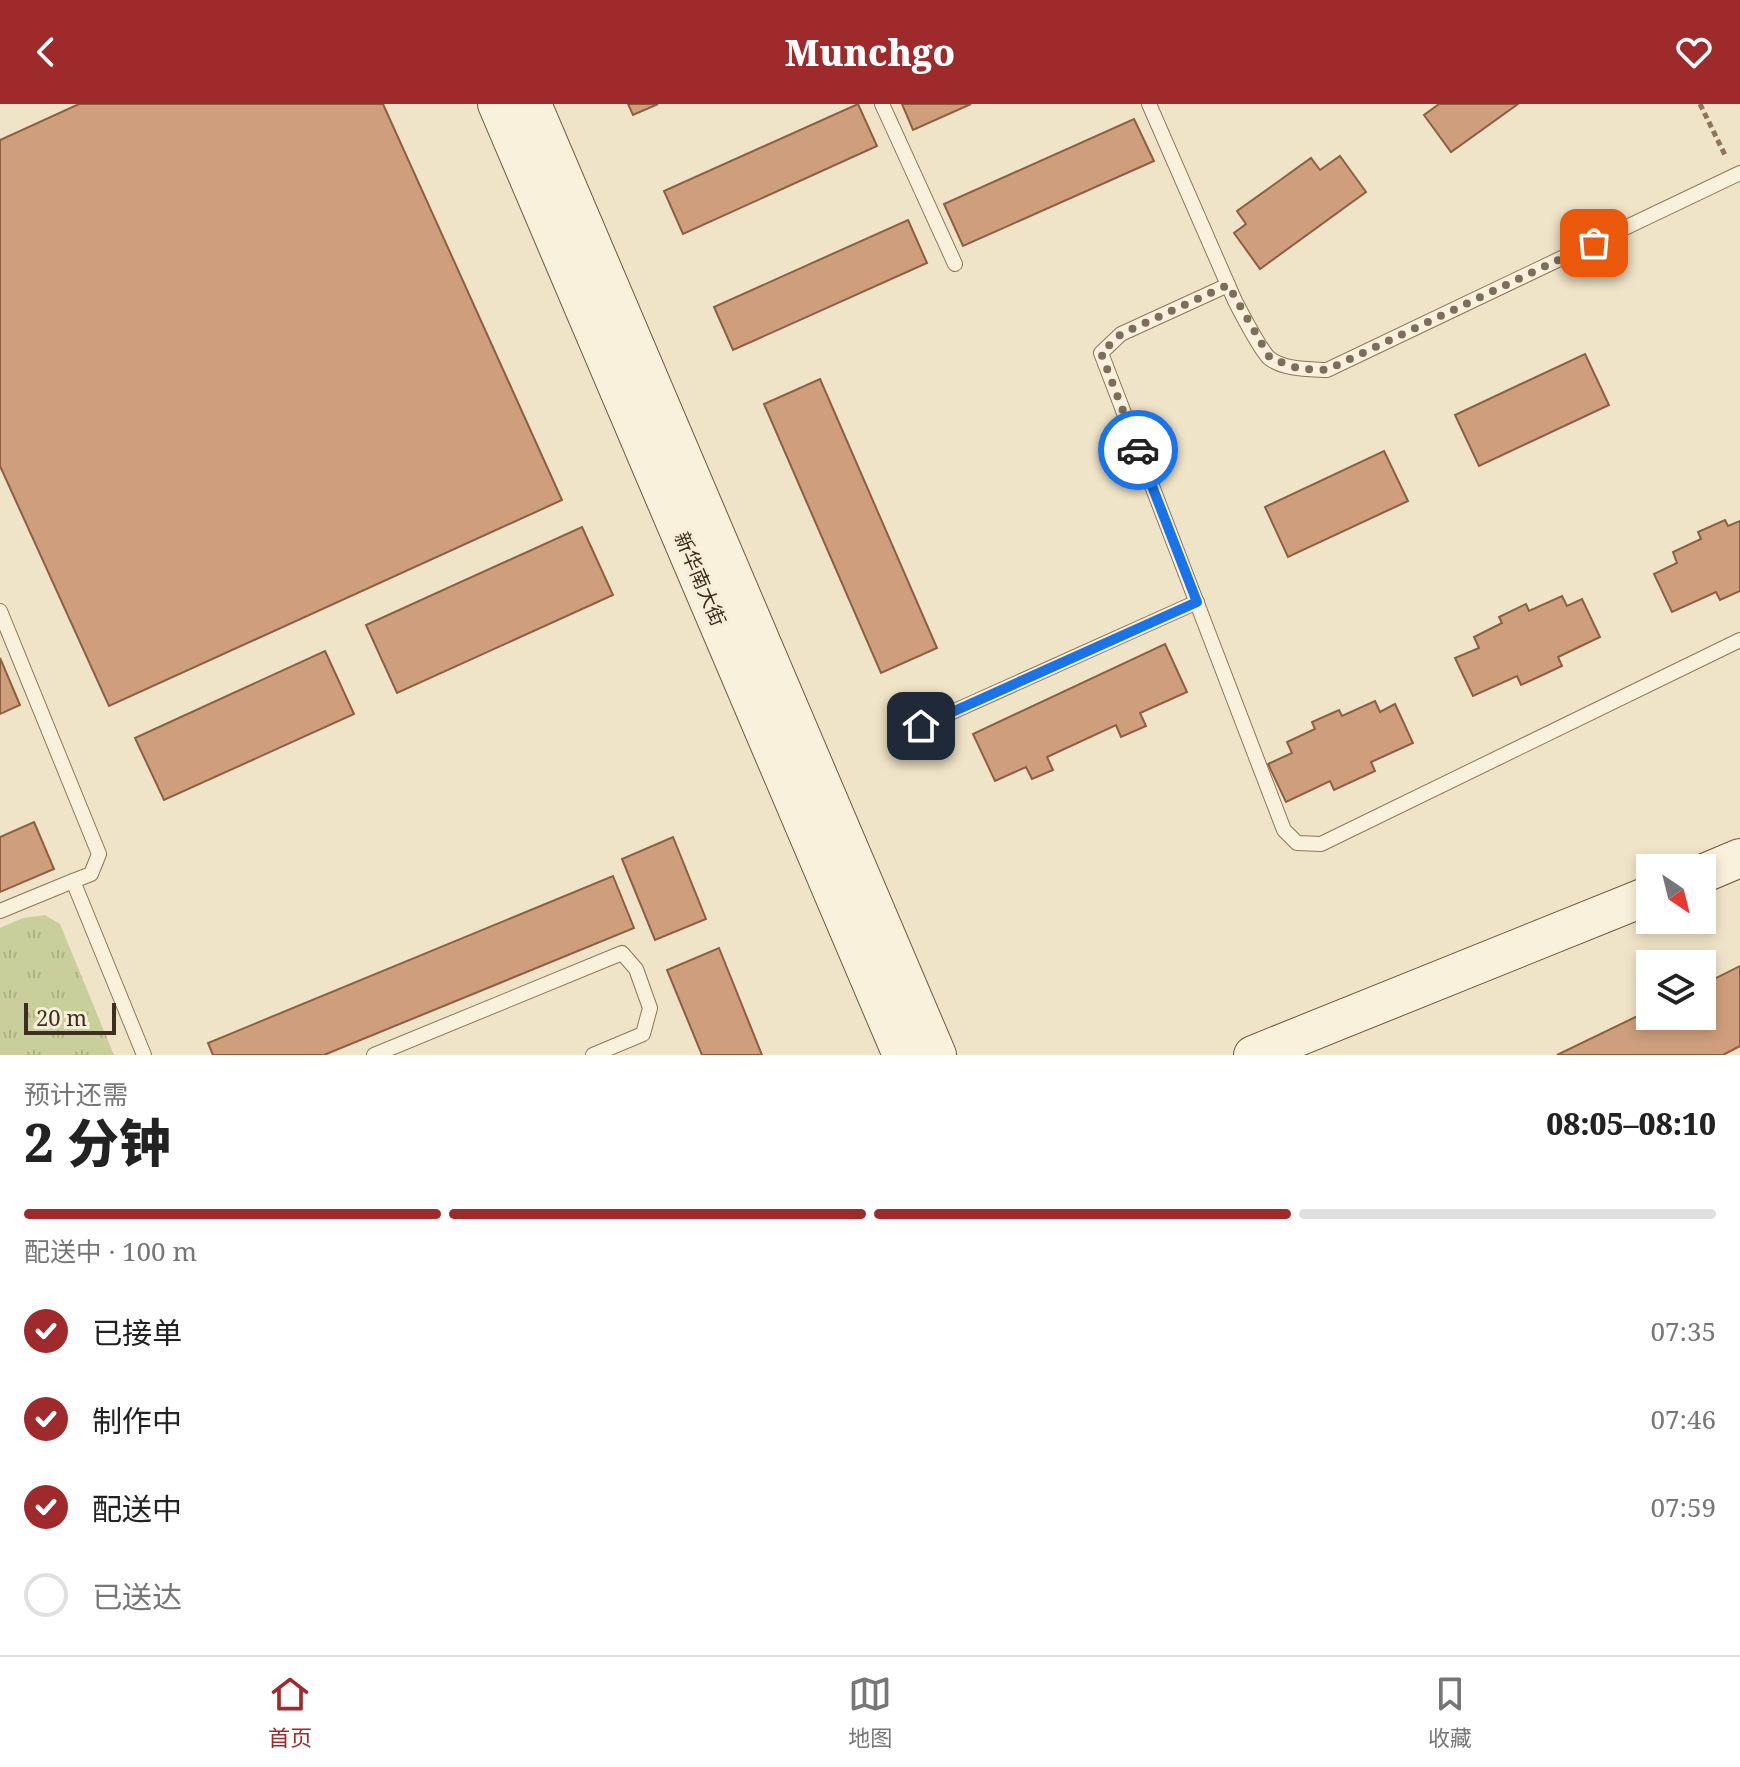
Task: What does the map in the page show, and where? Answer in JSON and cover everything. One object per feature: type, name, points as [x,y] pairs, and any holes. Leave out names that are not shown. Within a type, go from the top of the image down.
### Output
[{"type":"main road","name":"新华南大街","points":[[497,104],[902,1055]]},
{"type":"main road","name":"新华南大街","points":[[532,104],[937,1055]]},
{"type":"main road","points":[[1716,868],[1740,858]]},
{"type":"main road","points":[[1253,1055],[1636,901]]},
{"type":"lane","points":[[882,104],[955,264]]},
{"type":"lane","points":[[1149,104],[1228,285],[1270,358],[1300,369],[1327,370],[1737,175]]},
{"type":"lane","points":[[1228,285],[1121,334],[1101,353],[1284,830],[1297,843],[1321,844],[1740,640]]},
{"type":"lane","points":[[921,726],[1197,602]]},
{"type":"lane","points":[[0,611],[99,854],[91,874],[0,911]]},
{"type":"lane","points":[[73,881],[144,1055]]},
{"type":"lane","points":[[374,1055],[622,953],[636,969],[650,1008],[643,1034],[593,1055]]},
{"type":"path","points":[[1700,104],[1737,175]]},
{"type":"green space","points":[[45,915],[60,924],[114,1055],[0,1055],[0,928],[23,918]]},
{"type":"building","points":[[79,104],[383,104],[562,500],[109,706],[0,466],[0,140]]},
{"type":"building","points":[[628,104],[658,104],[633,115]]},
{"type":"building","points":[[858,104],[877,146],[683,234],[664,191]]},
{"type":"building","points":[[902,104],[971,104],[913,130]]},
{"type":"building","points":[[1439,104],[1518,104],[1451,152],[1424,115]]},
{"type":"building","points":[[1134,119],[1154,161],[963,246],[944,204]]},
{"type":"building","points":[[1340,156],[1366,192],[1260,269],[1234,233],[1246,224],[1237,211],[1311,158],[1320,170]]},
{"type":"building","points":[[908,220],[927,263],[733,350],[714,307]]},
{"type":"building","points":[[1585,354],[1609,405],[1479,466],[1455,415]]},
{"type":"building","points":[[820,379],[937,648],[881,673],[764,404]]},
{"type":"building","points":[[1384,451],[1408,501],[1288,557],[1265,507]]},
{"type":"building","points":[[1725,520],[1728,526],[1740,521],[1740,591],[1720,600],[1716,592],[1672,612],[1654,574],[1677,563],[1673,552],[1701,539],[1698,532]]},
{"type":"building","points":[[582,527],[613,595],[397,693],[366,625]]},
{"type":"building","points":[[1562,596],[1567,606],[1582,599],[1600,637],[1558,657],[1562,666],[1521,685],[1517,676],[1473,696],[1455,658],[1479,648],[1474,637],[1502,623],[1499,617],[1526,604],[1529,611]]},
{"type":"building","points":[[1165,644],[1187,692],[1140,713],[1146,726],[1121,737],[1116,725],[1047,757],[1053,770],[1032,779],[1026,767],[995,781],[973,734]]},
{"type":"building","points":[[325,651],[354,714],[164,800],[135,738]]},
{"type":"building","points":[[0,658],[20,705],[0,714]]},
{"type":"building","points":[[1375,701],[1380,712],[1395,704],[1413,743],[1371,762],[1375,771],[1334,790],[1330,781],[1286,802],[1268,764],[1292,753],[1287,742],[1315,729],[1312,722],[1339,710],[1342,716]]},
{"type":"building","points":[[34,822],[54,869],[0,892],[0,837]]},
{"type":"building","points":[[673,837],[706,919],[655,940],[622,859]]},
{"type":"building","points":[[613,876],[634,928],[324,1055],[213,1055],[208,1043]]},
{"type":"building","points":[[719,948],[762,1055],[702,1055],[667,970]]},
{"type":"building","points":[[1740,966],[1740,1046],[1723,1055],[1557,1055],[1636,1017],[1636,1030],[1716,1030],[1716,978]]},
{"type":"way so far","points":[[1138,450],[1101,353],[1121,334],[1228,285],[1243,316],[1270,358],[1300,369],[1327,370],[1594,243]]},
{"type":"route","points":[[921,726],[1197,602],[1138,450]]}]
